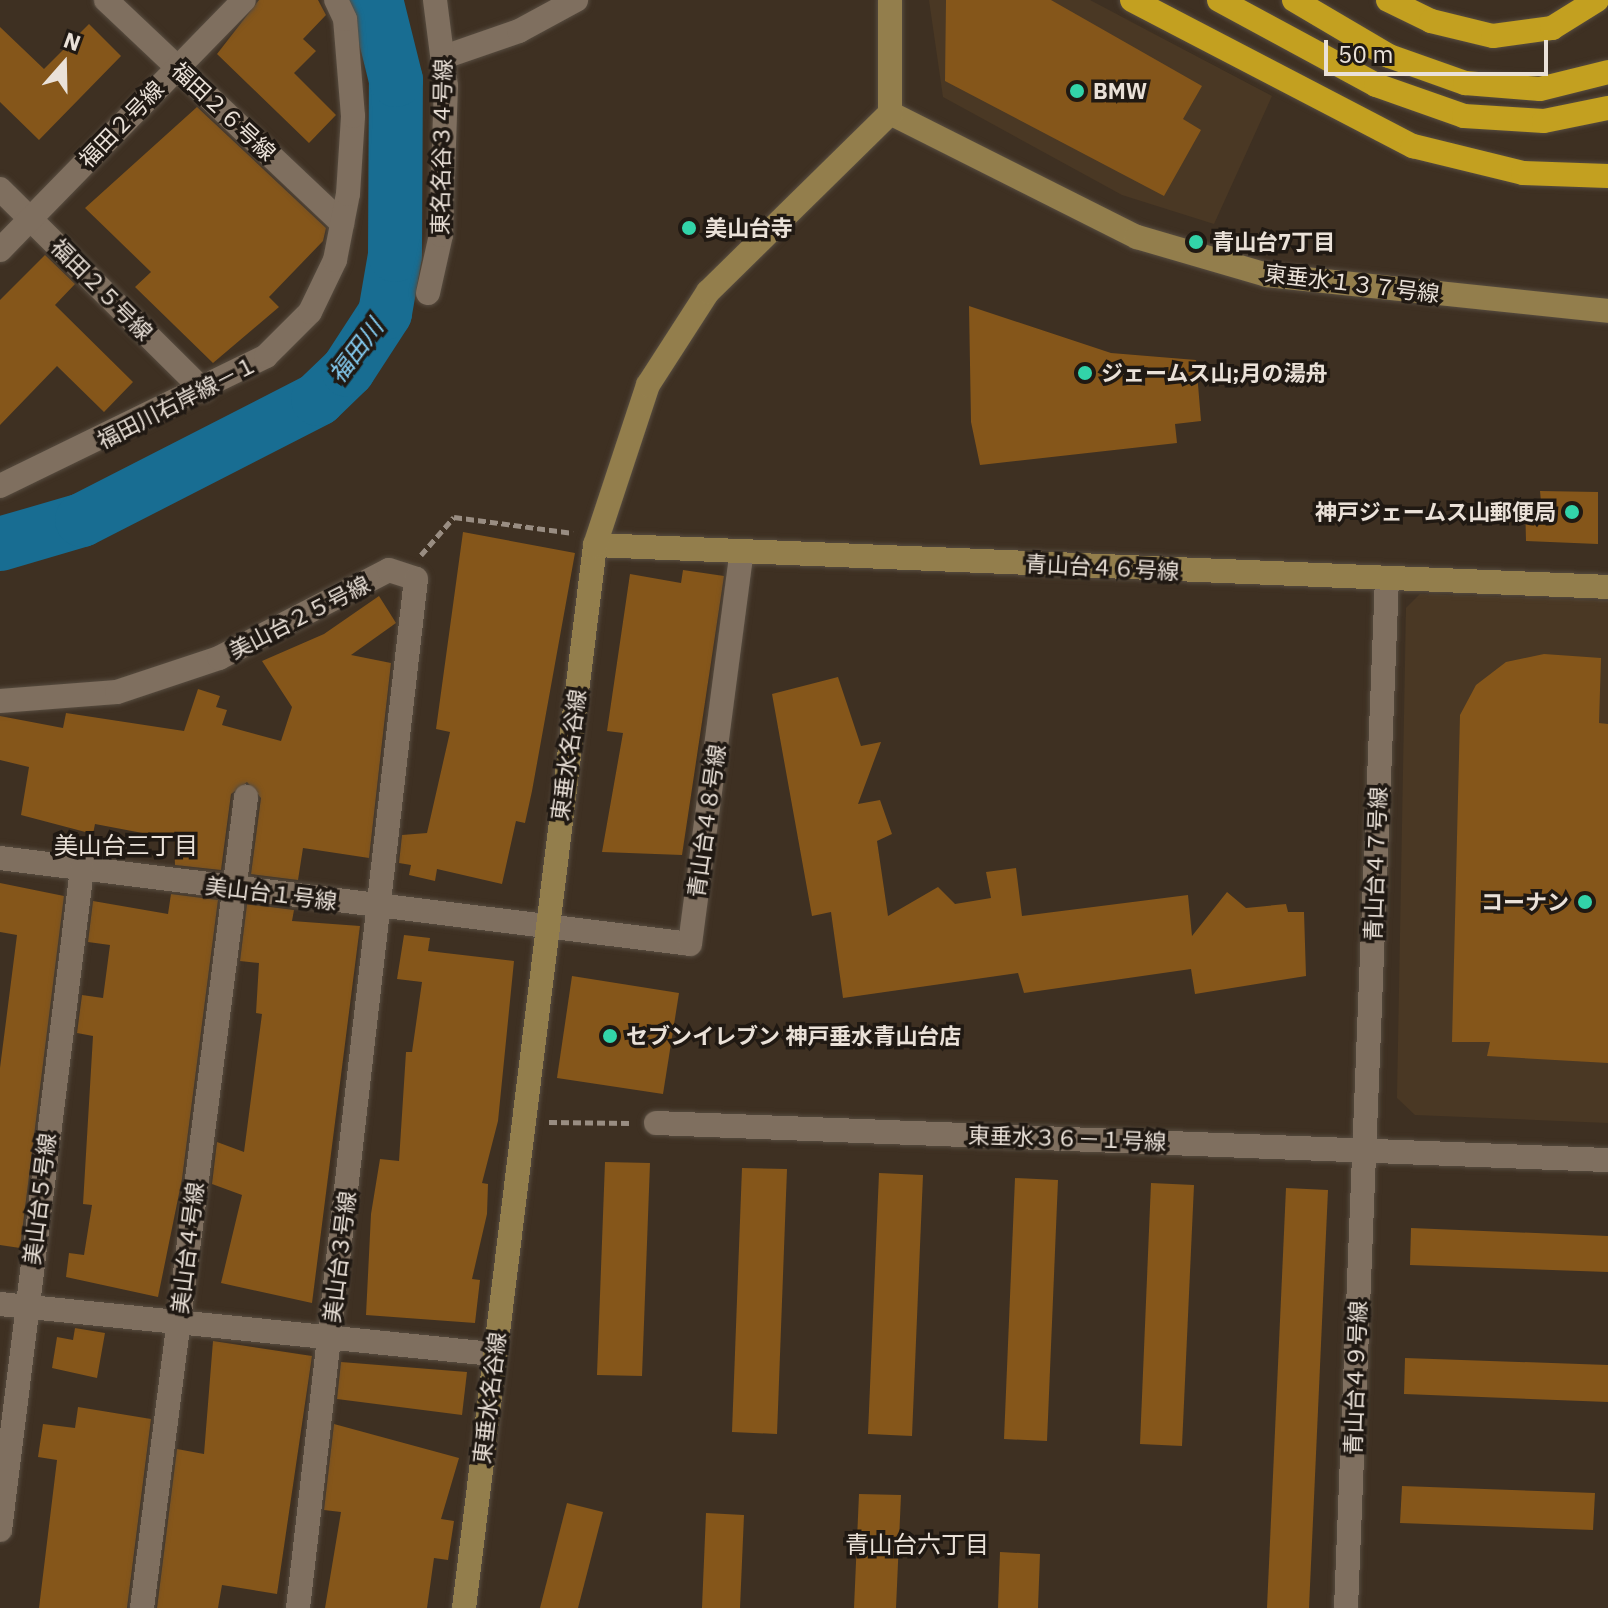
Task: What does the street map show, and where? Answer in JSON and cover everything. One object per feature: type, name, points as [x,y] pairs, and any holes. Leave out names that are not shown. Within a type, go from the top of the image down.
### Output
[{"type":"highway","points":[[1132,0],[1413,146],[1523,173],[1608,176]]},
{"type":"highway","points":[[1219,0],[1376,85],[1464,116],[1544,121],[1608,108]]},
{"type":"highway","points":[[1294,0],[1389,56],[1465,83],[1540,89],[1608,72]]},
{"type":"highway","points":[[1388,0],[1493,36],[1552,28],[1597,0]]},
{"type":"street","name":"福田２６号線","points":[[106,0],[342,223]]},
{"type":"street","name":"福田２号線","points":[[0,250],[176,66],[244,0]]},
{"type":"street","name":"福田川右岸線－１","points":[[0,486],[203,390],[266,356],[310,312],[342,223],[353,116],[345,19],[336,0]]},
{"type":"street","name":"東名名谷３４号線","points":[[428,293],[441,235],[444,57],[435,0]]},
{"type":"street","points":[[444,57],[519,31],[576,0]]},
{"type":"street","points":[[890,0],[890,113]]},
{"type":"street","name":"東垂水１３７号線","points":[[890,113],[1137,237],[1267,275],[1608,311]]},
{"type":"street","name":"東垂水名谷線","points":[[464,1608],[525,1122],[543,927],[597,540],[648,385],[708,292],[890,113]]},
{"type":"street","name":"福田２５号線","points":[[0,189],[203,390]]},
{"type":"street","name":"青山台４６号線","points":[[597,540],[742,551],[1608,587]]},
{"type":"street","name":"青山台４８号線","points":[[543,927],[690,944],[742,551]]},
{"type":"street","name":"美山台２５号線","points":[[0,701],[117,692],[219,658],[389,570],[404,575]]},
{"type":"street","points":[[383,906],[416,579],[404,575]]},
{"type":"street","name":"青山台４７号線","points":[[1364,1149],[1387,580]]},
{"type":"street","name":"美山台４号線","points":[[142,1608],[246,797]]},
{"type":"street","name":"美山台１号線","points":[[0,858],[543,927]]},
{"type":"street","name":"美山台５号線","points":[[0,1530],[82,869]]},
{"type":"street","name":"美山台３号線","points":[[298,1608],[383,906]]},
{"type":"street","name":"東垂水３６－１号線","points":[[656,1123],[1608,1160]]},
{"type":"street","name":"青山台４９号線","points":[[1346,1608],[1364,1149]]},
{"type":"street","points":[[0,1304],[328,1342],[494,1354]]},
{"type":"path","points":[[404,575],[454,517],[597,540]]},
{"type":"path","points":[[525,1122],[656,1123]]},
{"type":"shaded area","points":[[929,0],[1090,0],[1272,96],[1214,224],[1122,195],[943,97]]},
{"type":"shaded area","points":[[1420,594],[1608,601],[1608,1123],[1415,1115],[1397,1098],[1406,608]]},
{"type":"building","points":[[259,0],[318,0],[326,15],[303,39],[316,51],[294,73],[336,115],[309,143],[217,54]]},
{"type":"building","points":[[946,0],[1051,0],[1202,86],[1183,119],[1201,130],[1164,196],[945,81]]},
{"type":"building","points":[[89,24],[121,56],[39,140],[0,102],[0,27],[44,69]]},
{"type":"building","points":[[197,107],[326,228],[323,241],[269,297],[279,307],[213,363],[135,287],[151,272],[85,208]]},
{"type":"building","points":[[45,255],[75,284],[55,305],[133,382],[104,412],[57,366],[0,425],[0,300]]},
{"type":"building","name":"ジェームス山;月の湯舟","points":[[969,306],[1111,353],[1196,360],[1201,421],[1175,424],[1177,443],[980,465],[971,422]]},
{"type":"building","points":[[1540,491],[1598,492],[1598,544],[1526,541],[1525,502],[1541,502]]},
{"type":"building","points":[[463,532],[575,553],[525,823],[516,821],[502,884],[437,869],[435,881],[409,875],[411,865],[399,863],[402,835],[427,833],[450,732],[436,729]]},
{"type":"building","points":[[683,570],[724,576],[682,855],[602,852],[623,733],[607,731],[630,574],[681,583]]},
{"type":"building","points":[[379,596],[396,623],[351,655],[391,663],[369,858],[303,848],[298,880],[251,874],[261,798],[247,782],[231,794],[221,870],[175,865],[174,839],[95,824],[93,834],[21,815],[29,767],[0,760],[0,716],[63,728],[66,713],[184,731],[198,689],[220,696],[216,707],[227,710],[222,725],[281,741],[292,707],[262,661],[324,634]]},
{"type":"building","points":[[1544,654],[1601,658],[1599,723],[1608,724],[1608,1063],[1487,1056],[1490,1042],[1452,1042],[1460,715],[1476,685],[1506,662]]},
{"type":"building","points":[[838,677],[861,746],[881,742],[858,804],[880,800],[892,834],[877,841],[888,916],[938,887],[955,904],[991,898],[986,872],[1016,868],[1022,916],[1188,895],[1192,936],[1227,892],[1246,908],[1286,904],[1288,912],[1304,912],[1306,976],[1195,994],[1191,969],[1024,993],[1018,973],[843,998],[831,912],[812,916],[772,694]]},
{"type":"building","points":[[0,883],[64,896],[20,1248],[0,1245],[0,1068],[17,935],[0,932]]},
{"type":"building","points":[[171,894],[218,900],[182,1179],[158,1297],[66,1277],[69,1253],[84,1255],[92,1205],[83,1204],[93,1036],[77,1033],[82,995],[103,998],[110,945],[88,942],[93,901],[168,914]]},
{"type":"building","points":[[247,904],[294,910],[292,921],[360,926],[312,1303],[221,1283],[242,1195],[212,1184],[217,1142],[244,1152],[262,1014],[256,1013],[259,963],[240,961]]},
{"type":"building","points":[[404,935],[430,938],[428,951],[514,961],[498,1121],[482,1183],[488,1184],[487,1214],[472,1279],[480,1280],[475,1323],[366,1315],[371,1214],[380,1159],[399,1161],[406,1052],[412,1052],[422,982],[397,979]]},
{"type":"building","points":[[572,976],[679,993],[663,1094],[557,1078]]},
{"type":"building","points":[[605,1162],[650,1163],[642,1376],[597,1375]]},
{"type":"building","points":[[742,1168],[787,1169],[777,1434],[732,1432]]},
{"type":"building","points":[[879,1173],[923,1175],[912,1436],[868,1434]]},
{"type":"building","points":[[1015,1178],[1058,1180],[1047,1441],[1004,1439]]},
{"type":"building","points":[[1151,1183],[1194,1185],[1182,1446],[1140,1444]]},
{"type":"building","points":[[1286,1188],[1328,1190],[1309,1608],[1267,1608]]},
{"type":"building","points":[[1411,1228],[1608,1236],[1608,1272],[1410,1265]]},
{"type":"building","points":[[75,1328],[105,1333],[97,1378],[52,1368],[57,1337],[73,1340]]},
{"type":"building","points":[[213,1341],[312,1356],[277,1594],[222,1585],[218,1608],[157,1608],[177,1449],[204,1454]]},
{"type":"building","points":[[1405,1358],[1608,1365],[1608,1402],[1404,1394]]},
{"type":"building","points":[[341,1362],[467,1372],[462,1415],[337,1399]]},
{"type":"building","points":[[78,1407],[151,1419],[127,1608],[39,1608],[57,1460],[38,1457],[43,1424],[75,1428]]},
{"type":"building","points":[[334,1424],[459,1458],[441,1519],[454,1521],[448,1560],[434,1558],[427,1608],[325,1608],[341,1512],[324,1510]]},
{"type":"building","points":[[1402,1486],[1595,1493],[1593,1530],[1400,1523]]},
{"type":"building","points":[[859,1494],[901,1495],[896,1608],[854,1608]]},
{"type":"building","points":[[567,1503],[603,1512],[578,1608],[540,1608]]},
{"type":"building","points":[[706,1513],[744,1515],[740,1608],[702,1608]]},
{"type":"building","points":[[1000,1552],[1040,1554],[1038,1608],[998,1608]]},
{"type":"waterway","name":"福田川","points":[[0,544],[82,520],[318,399],[348,370],[385,313],[395,255],[396,80],[376,0]]},
{"type":"place","name":"BMW","points":[[1077,91]]},
{"type":"place","name":"美山台寺","points":[[689,228]]},
{"type":"place","name":"青山台7丁目","points":[[1196,242]]},
{"type":"place","name":"ジェームス山;月の湯舟","points":[[1085,373]]},
{"type":"place","name":"神戸ジェームス山郵便局","points":[[1572,512]]},
{"type":"place","name":"コーナン","points":[[1585,902]]},
{"type":"place","name":"セブンイレブン 神戸垂水青山台店","points":[[610,1036]]},
{"type":"district","name":"美山台三丁目","points":[[126,846]]},
{"type":"district","name":"青山台六丁目","points":[[917,1545]]}]
